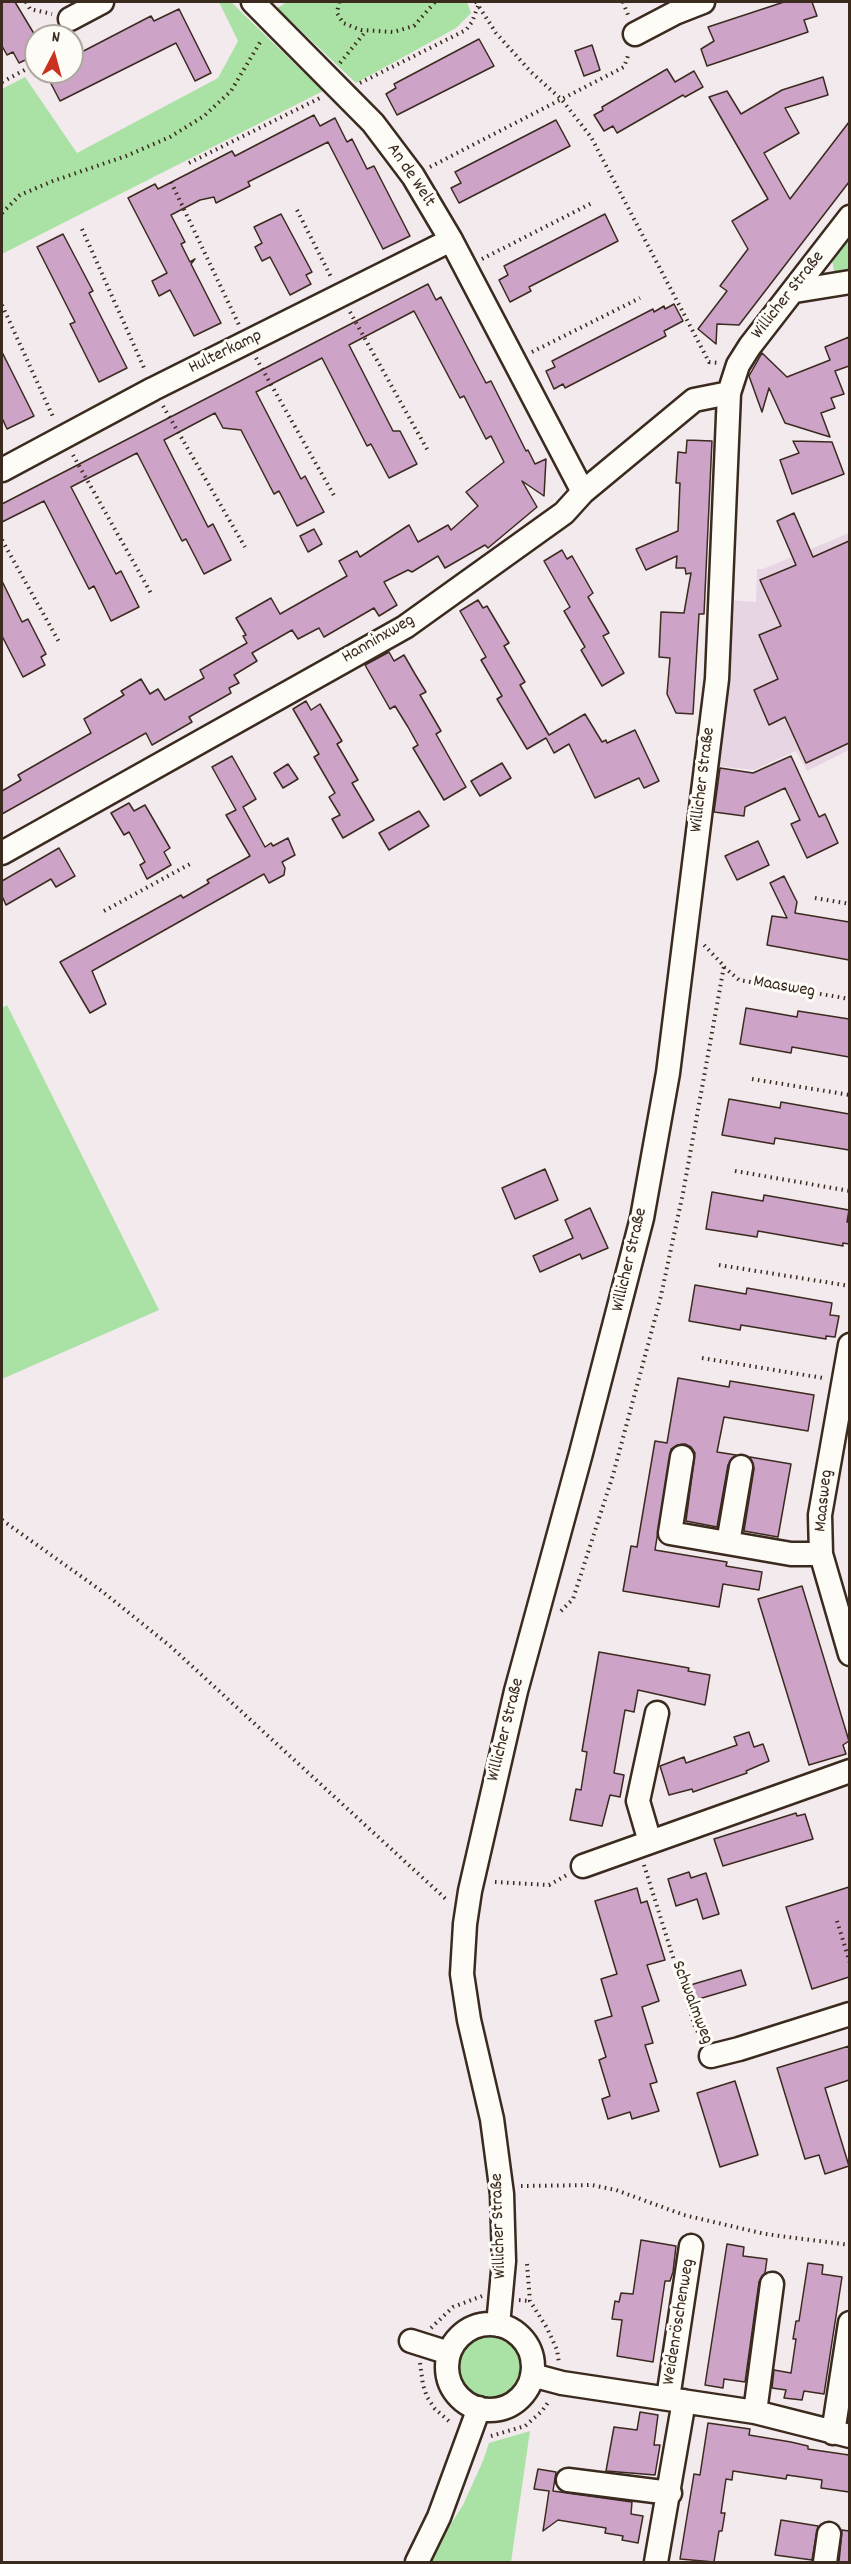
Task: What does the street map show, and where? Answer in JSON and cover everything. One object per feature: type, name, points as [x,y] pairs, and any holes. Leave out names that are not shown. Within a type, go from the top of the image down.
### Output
[{"type":"street","points":[[70,19],[102,2]]},
{"type":"street","name":"An de Welt","points":[[253,2],[373,123],[413,176],[451,240],[583,492]]},
{"type":"street","points":[[635,34],[675,12],[703,2]]},
{"type":"street","name":"Willicher Straße","points":[[498,2325],[504,2261],[502,2194],[492,2119],[469,2020],[462,1974],[467,1911],[491,1794],[516,1691],[642,1218],[668,1073],[717,679],[729,393],[738,365],[750,345],[795,291],[849,217]]},
{"type":"street","name":"Hulterkamp","points":[[2,470],[153,389],[451,240]]},
{"type":"street","points":[[795,291],[849,282]]},
{"type":"street","name":"Hanninxweg","points":[[2,853],[405,627],[564,513],[583,492],[694,400],[729,393]]},
{"type":"street","name":"Maasweg","points":[[847,1642],[821,1554],[820,1515],[849,1345]]},
{"type":"street","points":[[682,1457],[670,1533],[791,1554],[821,1554]]},
{"type":"street","points":[[728,1543],[741,1467]]},
{"type":"street","points":[[644,1844],[638,1802],[657,1713]]},
{"type":"street","points":[[583,1866],[849,1771]]},
{"type":"street","name":"Schwalmweg","points":[[711,2056],[849,2014]]},
{"type":"street","name":"Weidenröschenweg","points":[[676,2400],[692,2246]]},
{"type":"street","points":[[755,2412],[772,2284]]},
{"type":"street","name":"Weidenröschenweg","points":[[532,2375],[562,2383],[755,2412],[841,2435],[849,2323]]},
{"type":"street","points":[[484,2324],[498,2325],[518,2334],[526,2343],[531,2353],[532,2375],[529,2386],[514,2403],[501,2409],[479,2408],[462,2399],[453,2389],[448,2375],[450,2353],[459,2337],[470,2328],[484,2324]]},
{"type":"street","points":[[411,2341],[450,2353]]},
{"type":"street","points":[[656,2562],[670,2493],[676,2400]]},
{"type":"street","points":[[417,2562],[439,2517],[479,2408]]},
{"type":"street","points":[[568,2480],[670,2493]]},
{"type":"street","points":[[825,2562],[829,2534]]},
{"type":"path","points":[[26,2],[30,9],[70,19]]},
{"type":"path","points":[[339,2],[337,13],[343,23],[366,30],[393,32],[414,26],[435,2]]},
{"type":"path","points":[[189,163],[337,86],[466,30],[472,22],[477,3]]},
{"type":"path","points":[[477,3],[496,33],[531,72],[562,100],[591,137],[709,362],[738,365]]},
{"type":"path","points":[[2,213],[20,195],[126,156],[170,137],[204,116],[231,92],[272,20]]},
{"type":"path","points":[[337,86],[366,30]]},
{"type":"path","points":[[413,176],[624,67],[635,34]]},
{"type":"path","points":[[2,82],[24,70]]},
{"type":"path","points":[[465,268],[592,203]]},
{"type":"path","points":[[297,210],[341,296],[428,451]]},
{"type":"path","points":[[515,361],[640,298]]},
{"type":"path","points":[[2,540],[59,642]]},
{"type":"path","points":[[104,911],[190,864]]},
{"type":"path","points":[[814,898],[849,904]]},
{"type":"path","name":"Maasweg","points":[[687,922],[724,966],[739,980],[849,999]]},
{"type":"path","points":[[556,1617],[573,1599],[613,1475],[658,1311],[683,1194],[724,966]]},
{"type":"path","points":[[752,1079],[849,1095]]},
{"type":"path","points":[[735,1171],[849,1191]]},
{"type":"path","points":[[719,1265],[849,1286]]},
{"type":"path","points":[[702,1358],[842,1381]]},
{"type":"path","points":[[2,1520],[103,1592],[170,1646],[432,1889],[449,1903],[467,1911]]},
{"type":"path","name":"Schwalmweg","points":[[644,1844],[696,2027],[711,2056]]},
{"type":"path","points":[[495,1882],[549,1885],[583,1866]]},
{"type":"path","points":[[837,1921],[849,1963]]},
{"type":"path","points":[[520,2186],[592,2185],[616,2190],[684,2215],[765,2234],[849,2245]]},
{"type":"shaded area","points":[[849,533],[849,750],[807,771],[796,751],[754,770],[715,766],[730,600],[756,602],[757,569],[763,569]]},
{"type":"green space","points":[[219,2],[231,2],[323,91],[2,254],[2,89],[24,78],[24,84],[30,84],[77,153],[218,78],[238,41]]},
{"type":"green space","points":[[287,2],[467,2],[471,13],[456,28],[356,83],[277,8]]},
{"type":"green space","points":[[849,233],[849,274],[843,276],[834,271],[832,260]]},
{"type":"green space","points":[[7,1005],[159,1310],[2,1379],[2,1008]]},
{"type":"green space","points":[[489,2333],[501,2336],[512,2343],[519,2354],[522,2366],[519,2378],[512,2389],[501,2396],[489,2399],[477,2396],[466,2389],[459,2378],[456,2366],[459,2354],[466,2343],[477,2336]]},
{"type":"green space","points":[[530,2431],[511,2562],[427,2562],[463,2505],[489,2443]]},
{"type":"building","points":[[2,2],[15,2],[28,24],[24,24],[24,61],[19,63],[13,52],[7,55],[2,46]]},
{"type":"building","points":[[784,2],[812,2],[817,16],[804,20],[808,32],[707,66],[701,49],[714,41],[708,27]]},
{"type":"building","points":[[179,9],[211,73],[195,81],[176,43],[60,101],[51,84],[84,84],[84,51],[151,16],[154,21]]},
{"type":"building","points":[[479,39],[494,66],[397,115],[386,94],[396,88],[394,84]]},
{"type":"building","points":[[592,45],[600,70],[584,76],[575,51]]},
{"type":"building","points":[[667,69],[675,82],[694,71],[703,87],[685,97],[683,95],[617,133],[613,126],[604,131],[594,115],[603,110],[602,107]]},
{"type":"building","points":[[823,77],[828,95],[785,108],[799,133],[764,153],[790,199],[849,122],[849,182],[739,325],[717,324],[716,344],[698,329],[727,291],[720,286],[748,249],[732,221],[768,199],[709,97],[727,91],[741,114],[782,90]]},
{"type":"building","points":[[314,115],[320,126],[335,118],[347,142],[352,139],[367,169],[374,166],[410,236],[383,249],[328,142],[248,182],[250,186],[216,203],[214,197],[200,200],[171,215],[185,242],[181,244],[190,262],[195,259],[191,264],[221,323],[194,336],[170,290],[159,296],[152,281],[167,273],[128,198],[155,184],[158,189],[232,151],[235,156]]},
{"type":"building","points":[[556,120],[570,146],[459,203],[451,188],[461,183],[455,172]]},
{"type":"building","points":[[281,214],[312,272],[306,275],[311,284],[290,295],[270,257],[262,261],[255,247],[262,243],[254,227]]},
{"type":"building","points":[[605,214],[618,241],[529,287],[531,291],[510,302],[499,280],[508,275],[504,266]]},
{"type":"building","points":[[63,234],[93,291],[89,293],[127,368],[99,382],[70,324],[75,322],[37,247]]},
{"type":"building","points":[[428,284],[436,300],[441,297],[486,383],[491,381],[526,451],[528,450],[535,464],[546,459],[544,496],[522,481],[537,507],[488,548],[485,545],[445,568],[438,556],[412,572],[408,570],[384,582],[397,605],[379,616],[374,608],[324,637],[319,628],[298,639],[292,630],[252,653],[257,661],[234,675],[239,683],[229,688],[231,693],[189,717],[192,722],[152,745],[146,733],[2,814],[2,791],[21,780],[18,775],[91,733],[84,719],[124,695],[121,691],[141,679],[150,694],[158,689],[165,700],[204,678],[200,670],[247,643],[243,636],[246,635],[236,618],[271,598],[280,614],[347,576],[339,561],[357,551],[360,557],[409,525],[418,542],[448,525],[451,530],[478,506],[466,492],[504,462],[491,436],[486,439],[464,396],[460,398],[414,311],[349,345],[393,431],[400,431],[417,464],[389,478],[371,444],[367,446],[322,358],[256,392],[301,479],[305,476],[324,512],[297,526],[279,491],[274,494],[241,430],[223,428],[215,413],[164,440],[208,527],[213,524],[231,560],[204,574],[186,539],[182,541],[137,453],[71,487],[116,574],[121,571],[139,607],[111,621],[94,586],[89,589],[44,501],[2,522],[2,504]]},
{"type":"building","points":[[674,304],[683,321],[664,331],[666,336],[565,388],[563,384],[554,389],[546,371],[555,367],[552,361],[653,309],[654,312],[664,306],[665,309]]},
{"type":"building","points":[[849,337],[849,366],[835,371],[844,394],[831,398],[835,408],[821,413],[830,437],[785,423],[769,388],[762,412],[749,376],[762,353],[787,377],[830,360],[825,347]]},
{"type":"building","points":[[2,352],[34,416],[7,429],[2,418]]},
{"type":"building","points":[[687,440],[712,441],[704,614],[699,614],[693,714],[676,713],[667,694],[670,658],[659,657],[661,612],[684,613],[691,573],[686,574],[685,568],[676,568],[677,556],[646,570],[636,549],[678,531],[680,483],[676,483],[678,452],[686,453]]},
{"type":"building","points":[[793,441],[832,442],[844,474],[792,494],[780,460],[799,453]]},
{"type":"building","points":[[794,513],[813,557],[849,541],[849,743],[806,763],[785,717],[769,725],[754,690],[778,679],[759,635],[781,626],[760,580],[796,565],[777,521]]},
{"type":"building","points":[[314,529],[322,544],[308,552],[300,536]]},
{"type":"building","points":[[562,550],[567,559],[572,556],[593,593],[588,597],[609,633],[603,636],[624,673],[602,686],[581,650],[585,647],[564,611],[570,607],[544,561]]},
{"type":"building","points":[[2,581],[22,622],[28,619],[46,654],[41,657],[45,665],[23,677],[2,636]]},
{"type":"building","points":[[478,600],[483,608],[487,606],[509,643],[504,646],[525,682],[520,685],[549,735],[585,714],[602,742],[606,740],[607,743],[635,730],[659,781],[644,788],[639,778],[595,798],[569,744],[554,753],[546,738],[527,749],[497,699],[502,696],[481,660],[486,657],[460,611]]},
{"type":"building","points":[[389,652],[394,661],[404,655],[426,692],[420,695],[441,731],[436,734],[466,787],[444,800],[413,748],[418,745],[408,727],[395,706],[390,709],[365,665]]},
{"type":"building","points":[[306,701],[311,710],[320,704],[342,741],[337,744],[358,780],[352,783],[374,820],[343,838],[332,819],[340,815],[329,797],[335,793],[314,757],[319,754],[293,709]]},
{"type":"building","points":[[232,756],[256,799],[243,807],[265,847],[271,843],[273,846],[288,838],[295,855],[282,862],[285,868],[284,875],[269,883],[264,874],[92,971],[106,1004],[90,1013],[60,962],[181,895],[183,898],[209,883],[207,880],[250,856],[226,815],[236,810],[212,767]]},
{"type":"building","points":[[791,756],[819,817],[825,814],[838,843],[807,858],[791,824],[800,820],[785,788],[745,807],[744,816],[714,812],[720,768],[753,773]]},
{"type":"building","points":[[502,763],[511,778],[480,796],[471,781]]},
{"type":"building","points":[[288,764],[298,779],[283,788],[274,773]]},
{"type":"building","points":[[129,803],[134,811],[145,805],[170,848],[164,852],[171,865],[147,879],[140,865],[145,862],[129,832],[124,835],[111,813]]},
{"type":"building","points":[[419,811],[429,826],[389,850],[379,833]]},
{"type":"building","points":[[758,841],[769,865],[737,880],[725,856]]},
{"type":"building","points":[[59,848],[75,876],[56,887],[51,879],[6,905],[2,896],[2,881]]},
{"type":"building","points":[[784,876],[797,902],[795,913],[849,922],[849,960],[767,945],[772,916],[787,918],[770,883]]},
{"type":"building","points":[[746,1008],[797,1017],[798,1011],[849,1019],[849,1057],[792,1047],[791,1053],[740,1044]]},
{"type":"building","points":[[729,1099],[780,1108],[781,1102],[849,1114],[849,1150],[775,1138],[774,1144],[722,1135]]},
{"type":"building","points":[[545,1169],[558,1200],[515,1219],[502,1188]]},
{"type":"building","points":[[712,1192],[763,1201],[764,1195],[849,1210],[847,1222],[849,1222],[849,1244],[843,1243],[843,1246],[758,1231],[757,1237],[706,1229]]},
{"type":"building","points":[[590,1208],[608,1248],[582,1259],[580,1254],[540,1272],[533,1256],[573,1238],[565,1220]]},
{"type":"building","points":[[695,1285],[746,1294],[747,1288],[832,1303],[830,1315],[839,1316],[835,1337],[826,1336],[826,1339],[741,1325],[740,1330],[689,1321]]},
{"type":"building","points":[[678,1378],[729,1387],[730,1381],[814,1395],[808,1431],[724,1417],[717,1452],[736,1455],[728,1465],[717,1527],[686,1521],[695,1453],[685,1444],[671,1449],[655,1550],[727,1562],[726,1566],[762,1572],[759,1590],[723,1584],[719,1607],[623,1591],[631,1546],[637,1547],[655,1441],[667,1443]]},
{"type":"building","points":[[750,1457],[791,1464],[778,1537],[744,1531],[754,1469]]},
{"type":"building","points":[[802,1586],[849,1741],[843,1745],[846,1754],[809,1765],[758,1599]]},
{"type":"building","points":[[599,1652],[689,1668],[688,1671],[710,1675],[705,1705],[638,1690],[634,1712],[625,1710],[614,1773],[624,1775],[620,1797],[610,1795],[602,1826],[570,1820],[576,1789],[581,1790],[587,1752],[582,1751]]},
{"type":"building","points":[[749,1732],[754,1747],[763,1744],[769,1761],[746,1771],[747,1773],[693,1792],[692,1789],[669,1795],[660,1766],[684,1757],[686,1763],[737,1745],[734,1737]]},
{"type":"building","points":[[796,1813],[797,1816],[805,1814],[813,1839],[723,1866],[714,1839]]},
{"type":"building","points":[[689,1872],[691,1878],[706,1873],[719,1914],[703,1919],[697,1899],[676,1906],[668,1879]]},
{"type":"building","points":[[849,1887],[849,1977],[812,1989],[786,1907]]},
{"type":"building","points":[[637,1888],[641,1903],[647,1901],[665,1960],[647,1965],[659,2001],[642,2007],[653,2043],[645,2045],[657,2082],[650,2084],[659,2111],[632,2119],[630,2112],[608,2119],[602,2099],[610,2096],[599,2060],[606,2057],[595,2021],[612,2016],[601,1979],[617,1974],[595,1901]]},
{"type":"building","points":[[741,1970],[746,1985],[692,2001],[687,1986]]},
{"type":"building","points":[[849,2046],[849,2080],[825,2088],[849,2166],[825,2174],[819,2155],[805,2159],[777,2068]]},
{"type":"building","points":[[735,2081],[758,2155],[720,2167],[697,2093]]},
{"type":"building","points":[[641,2240],[676,2246],[673,2272],[670,2281],[665,2281],[653,2362],[617,2356],[622,2320],[612,2319],[615,2301],[619,2302],[621,2293],[633,2294]]},
{"type":"building","points":[[727,2244],[744,2247],[743,2256],[767,2259],[765,2273],[759,2282],[745,2382],[724,2379],[723,2388],[705,2385]]},
{"type":"building","points":[[808,2263],[823,2265],[822,2274],[842,2277],[824,2394],[804,2391],[802,2400],[784,2398],[786,2390],[772,2388],[774,2370],[791,2373],[796,2339],[793,2339],[796,2321],[799,2321]]},
{"type":"building","points":[[640,2412],[658,2415],[654,2445],[660,2445],[655,2475],[606,2471],[614,2427],[637,2430]]},
{"type":"building","points":[[708,2423],[750,2429],[749,2435],[808,2446],[808,2449],[849,2455],[849,2492],[821,2488],[822,2480],[787,2475],[786,2479],[733,2471],[732,2480],[726,2479],[721,2513],[725,2513],[722,2531],[719,2531],[714,2562],[680,2559],[694,2474],[700,2475]]},
{"type":"building","points":[[538,2469],[556,2472],[553,2491],[632,2502],[631,2514],[643,2516],[638,2543],[622,2540],[623,2536],[605,2533],[606,2528],[558,2520],[543,2531],[549,2491],[534,2489]]},
{"type":"building","points":[[781,2520],[818,2526],[812,2560],[775,2555]]},
{"type":"building","points":[[842,2530],[849,2531],[849,2562],[839,2562]]}]
